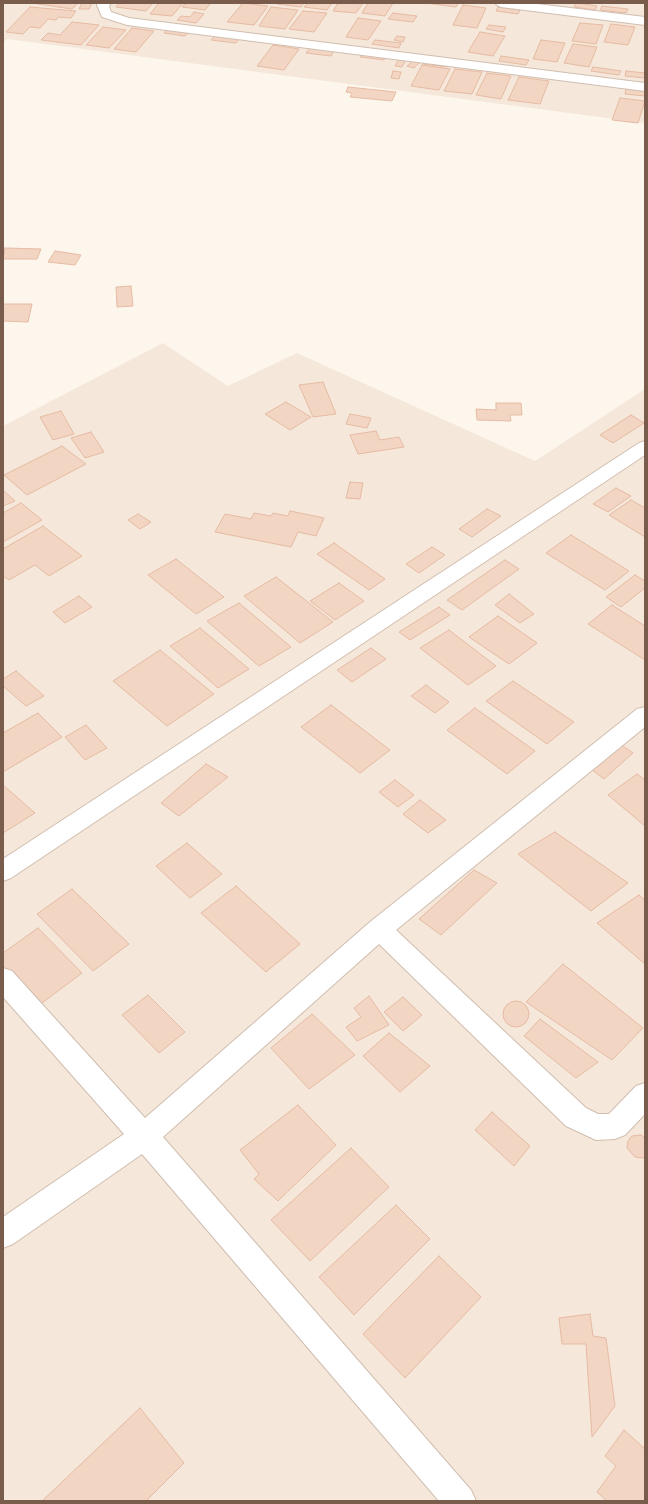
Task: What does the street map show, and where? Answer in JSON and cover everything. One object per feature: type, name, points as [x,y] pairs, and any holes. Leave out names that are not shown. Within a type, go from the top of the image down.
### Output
[{"type":"street","points":[[104,3],[102,5],[106,14],[127,21],[645,87]]},
{"type":"street","points":[[501,3],[645,21]]},
{"type":"street","points":[[3,871],[645,447]]},
{"type":"street","points":[[3,1234],[144,1136],[379,930],[645,715]]},
{"type":"street","points":[[379,930],[576,1117],[596,1127],[615,1126],[645,1096]]},
{"type":"street","points":[[3,979],[144,1136],[460,1501]]},
{"type":"shaded area","points":[[3,3],[645,3],[645,123],[7,39],[3,43]]},
{"type":"shaded area","points":[[163,343],[228,386],[297,353],[535,461],[645,389],[645,1501],[3,1501],[3,426]]},
{"type":"building","points":[[31,3],[78,3],[72,9]]},
{"type":"building","points":[[82,3],[92,3],[89,9],[79,9]]},
{"type":"building","points":[[119,3],[153,3],[146,11],[116,7]]},
{"type":"building","points":[[159,3],[183,3],[172,16],[150,14]]},
{"type":"building","points":[[186,3],[211,3],[205,10],[182,7]]},
{"type":"building","points":[[243,3],[268,6],[254,25],[227,22]]},
{"type":"building","points":[[304,3],[301,7],[277,4]]},
{"type":"building","points":[[308,3],[332,3],[327,10],[304,7]]},
{"type":"building","points":[[338,3],[363,3],[356,13],[333,11]]},
{"type":"building","points":[[368,3],[393,3],[385,16],[362,13]]},
{"type":"building","points":[[426,3],[458,3],[456,7]]},
{"type":"building","points":[[576,3],[597,6],[595,10],[574,7]]},
{"type":"building","points":[[463,5],[486,8],[477,28],[453,25]]},
{"type":"building","points":[[602,6],[628,9],[626,13],[600,10]]},
{"type":"building","points":[[30,7],[76,11],[71,18],[58,17],[56,20],[48,19],[40,28],[30,27],[23,34],[6,32]]},
{"type":"building","points":[[271,7],[298,10],[285,29],[259,26]]},
{"type":"building","points":[[498,7],[520,10],[518,14],[496,11]]},
{"type":"building","points":[[303,11],[327,13],[314,32],[289,29]]},
{"type":"building","points":[[194,12],[204,14],[196,23],[177,20],[181,16],[190,17]]},
{"type":"building","points":[[393,13],[417,16],[413,22],[388,19]]},
{"type":"building","points":[[358,18],[381,21],[368,40],[346,37]]},
{"type":"building","points":[[72,22],[99,25],[81,45],[41,40],[48,33],[60,35]]},
{"type":"building","points":[[580,23],[603,25],[596,44],[572,41]]},
{"type":"building","points":[[611,24],[635,27],[628,45],[604,42]]},
{"type":"building","points":[[489,25],[506,27],[503,32],[486,29]]},
{"type":"building","points":[[103,27],[126,30],[109,48],[86,45]]},
{"type":"building","points":[[132,28],[154,31],[136,52],[114,49]]},
{"type":"building","points":[[168,28],[189,31],[185,36],[164,33]]},
{"type":"building","points":[[480,32],[505,36],[493,56],[468,52]]},
{"type":"building","points":[[216,35],[240,38],[236,43],[211,40]]},
{"type":"building","points":[[397,36],[405,37],[403,42],[394,40]]},
{"type":"building","points":[[375,40],[401,43],[399,48],[372,44]]},
{"type":"building","points":[[541,40],[565,43],[557,62],[533,59]]},
{"type":"building","points":[[573,44],[597,47],[589,67],[564,63]]},
{"type":"building","points":[[273,45],[299,49],[284,70],[257,66]]},
{"type":"building","points":[[311,47],[335,49],[331,56],[306,53]]},
{"type":"building","points":[[362,53],[387,56],[384,60],[360,57]]},
{"type":"building","points":[[501,56],[529,60],[526,65],[499,61]]},
{"type":"building","points":[[399,59],[406,59],[402,67],[395,66]]},
{"type":"building","points":[[415,59],[421,61],[414,68],[407,66]]},
{"type":"building","points":[[426,61],[450,64],[447,67],[423,64]]},
{"type":"building","points":[[422,65],[450,69],[439,90],[411,86]]},
{"type":"building","points":[[593,67],[621,71],[619,75],[591,71]]},
{"type":"building","points":[[455,69],[482,72],[472,94],[444,91]]},
{"type":"building","points":[[393,71],[401,72],[399,79],[391,78]]},
{"type":"building","points":[[626,71],[645,73],[645,78],[625,76]]},
{"type":"building","points":[[487,73],[511,76],[501,99],[476,95]]},
{"type":"building","points":[[519,77],[549,81],[540,104],[508,100]]},
{"type":"building","points":[[348,87],[396,92],[392,101],[350,97],[352,93],[346,92]]},
{"type":"building","points":[[626,88],[645,90],[645,96],[625,94]]},
{"type":"building","points":[[620,98],[645,101],[638,123],[612,120]]},
{"type":"building","points":[[5,248],[41,249],[37,259],[3,259]]},
{"type":"building","points":[[55,251],[81,255],[75,265],[48,262]]},
{"type":"building","points":[[131,286],[133,306],[117,307],[116,287]]},
{"type":"building","points":[[3,304],[32,304],[28,322],[3,321]]},
{"type":"building","points":[[323,382],[336,414],[313,417],[299,385]]},
{"type":"building","points":[[286,402],[311,417],[290,430],[265,414]]},
{"type":"building","points":[[496,403],[521,403],[522,415],[510,415],[511,421],[477,420],[476,409],[496,410]]},
{"type":"building","points":[[61,411],[74,434],[53,440],[40,417]]},
{"type":"building","points":[[350,414],[371,418],[367,428],[346,424]]},
{"type":"building","points":[[631,415],[644,423],[613,443],[600,435]]},
{"type":"building","points":[[376,431],[380,440],[399,437],[404,447],[358,454],[350,435]]},
{"type":"building","points":[[91,432],[104,452],[85,458],[71,438]]},
{"type":"building","points":[[62,446],[86,464],[27,495],[4,475]]},
{"type":"building","points":[[350,482],[363,483],[360,499],[346,498]]},
{"type":"building","points":[[616,488],[631,496],[608,512],[593,504]]},
{"type":"building","points":[[3,490],[15,501],[3,506]]},
{"type":"building","points":[[631,500],[645,508],[645,537],[609,515]]},
{"type":"building","points":[[21,503],[42,520],[3,542],[3,513]]},
{"type":"building","points":[[487,509],[501,516],[472,537],[459,529]]},
{"type":"building","points":[[290,511],[324,518],[316,536],[298,532],[291,547],[215,532],[225,514],[251,519],[254,513],[271,516],[273,513],[288,516]]},
{"type":"building","points":[[138,514],[151,522],[140,529],[128,520]]},
{"type":"building","points":[[43,526],[82,556],[49,576],[35,565],[9,580],[3,576],[3,549]]},
{"type":"building","points":[[571,535],[629,571],[605,590],[546,553]]},
{"type":"building","points":[[334,543],[385,579],[369,590],[317,554]]},
{"type":"building","points":[[432,547],[445,555],[419,573],[406,564]]},
{"type":"building","points":[[176,559],[224,597],[196,614],[148,575]]},
{"type":"building","points":[[505,560],[519,569],[462,610],[447,600]]},
{"type":"building","points":[[635,575],[645,581],[645,588],[621,607],[606,597]]},
{"type":"building","points":[[276,577],[333,622],[300,643],[244,596]]},
{"type":"building","points":[[339,583],[364,601],[335,620],[310,601]]},
{"type":"building","points":[[509,594],[534,614],[520,623],[495,605]]},
{"type":"building","points":[[79,596],[92,607],[65,623],[53,612]]},
{"type":"building","points":[[239,603],[291,647],[259,666],[207,621]]},
{"type":"building","points":[[612,605],[645,626],[645,660],[588,624]]},
{"type":"building","points":[[439,607],[450,615],[410,640],[399,632]]},
{"type":"building","points":[[498,616],[537,643],[509,664],[469,637]]},
{"type":"building","points":[[200,628],[249,669],[218,688],[170,646]]},
{"type":"building","points":[[449,630],[496,666],[468,685],[420,648]]},
{"type":"building","points":[[371,648],[386,659],[352,682],[337,670]]},
{"type":"building","points":[[160,650],[214,694],[167,726],[113,681]]},
{"type":"building","points":[[16,671],[44,696],[26,706],[3,686],[3,679]]},
{"type":"building","points":[[513,681],[574,722],[547,744],[486,701]]},
{"type":"building","points":[[426,685],[449,702],[435,713],[411,696]]},
{"type":"building","points":[[331,705],[390,750],[360,773],[301,727]]},
{"type":"building","points":[[475,708],[535,751],[507,774],[447,730]]},
{"type":"building","points":[[38,713],[62,737],[3,772],[3,733]]},
{"type":"building","points":[[86,725],[107,748],[85,760],[65,737]]},
{"type":"building","points":[[616,741],[633,753],[604,779],[587,766]]},
{"type":"building","points":[[206,764],[228,777],[179,816],[161,803]]},
{"type":"building","points":[[637,774],[645,780],[645,826],[608,795]]},
{"type":"building","points":[[395,780],[414,795],[398,807],[379,792]]},
{"type":"building","points":[[3,785],[35,813],[3,833]]},
{"type":"building","points":[[420,800],[446,820],[428,833],[403,814]]},
{"type":"building","points":[[555,832],[628,883],[591,911],[518,854]]},
{"type":"building","points":[[187,843],[222,874],[190,898],[156,866]]},
{"type":"building","points":[[474,870],[497,883],[441,935],[419,919]]},
{"type":"building","points":[[236,886],[300,944],[266,972],[201,913]]},
{"type":"building","points":[[72,889],[129,944],[93,971],[37,914]]},
{"type":"building","points":[[639,895],[645,900],[645,964],[597,923]]},
{"type":"building","points":[[38,928],[82,973],[38,1006],[3,968],[3,953]]},
{"type":"building","points":[[563,964],[643,1028],[612,1060],[526,1002]]},
{"type":"building","points":[[148,995],[185,1032],[159,1053],[122,1015]]},
{"type":"building","points":[[369,996],[389,1025],[357,1041],[346,1027],[361,1017],[354,1008]]},
{"type":"building","points":[[403,997],[422,1015],[403,1031],[384,1012]]},
{"type":"building","points":[[516,1001],[525,1005],[529,1014],[525,1023],[516,1027],[507,1023],[503,1014],[507,1005]]},
{"type":"building","points":[[312,1014],[355,1055],[309,1089],[271,1048]]},
{"type":"building","points":[[540,1019],[598,1062],[576,1078],[524,1036]]},
{"type":"building","points":[[389,1033],[430,1066],[400,1092],[363,1056]]},
{"type":"building","points":[[298,1105],[336,1145],[278,1201],[254,1179],[259,1174],[240,1150]]},
{"type":"building","points":[[492,1112],[530,1146],[514,1166],[475,1130]]},
{"type":"building","points":[[641,1135],[645,1138],[645,1158],[635,1157],[627,1148],[628,1141],[632,1136]]},
{"type":"building","points":[[351,1148],[389,1187],[310,1261],[271,1220]]},
{"type":"building","points":[[396,1205],[430,1239],[354,1315],[319,1277]]},
{"type":"building","points":[[439,1256],[481,1297],[405,1378],[363,1334]]},
{"type":"building","points":[[590,1314],[593,1336],[606,1338],[615,1406],[592,1437],[586,1344],[562,1344],[559,1318]]},
{"type":"building","points":[[140,1408],[184,1463],[146,1501],[42,1501]]},
{"type":"building","points":[[624,1430],[645,1449],[645,1501],[607,1501],[597,1492],[616,1466],[605,1456]]}]
